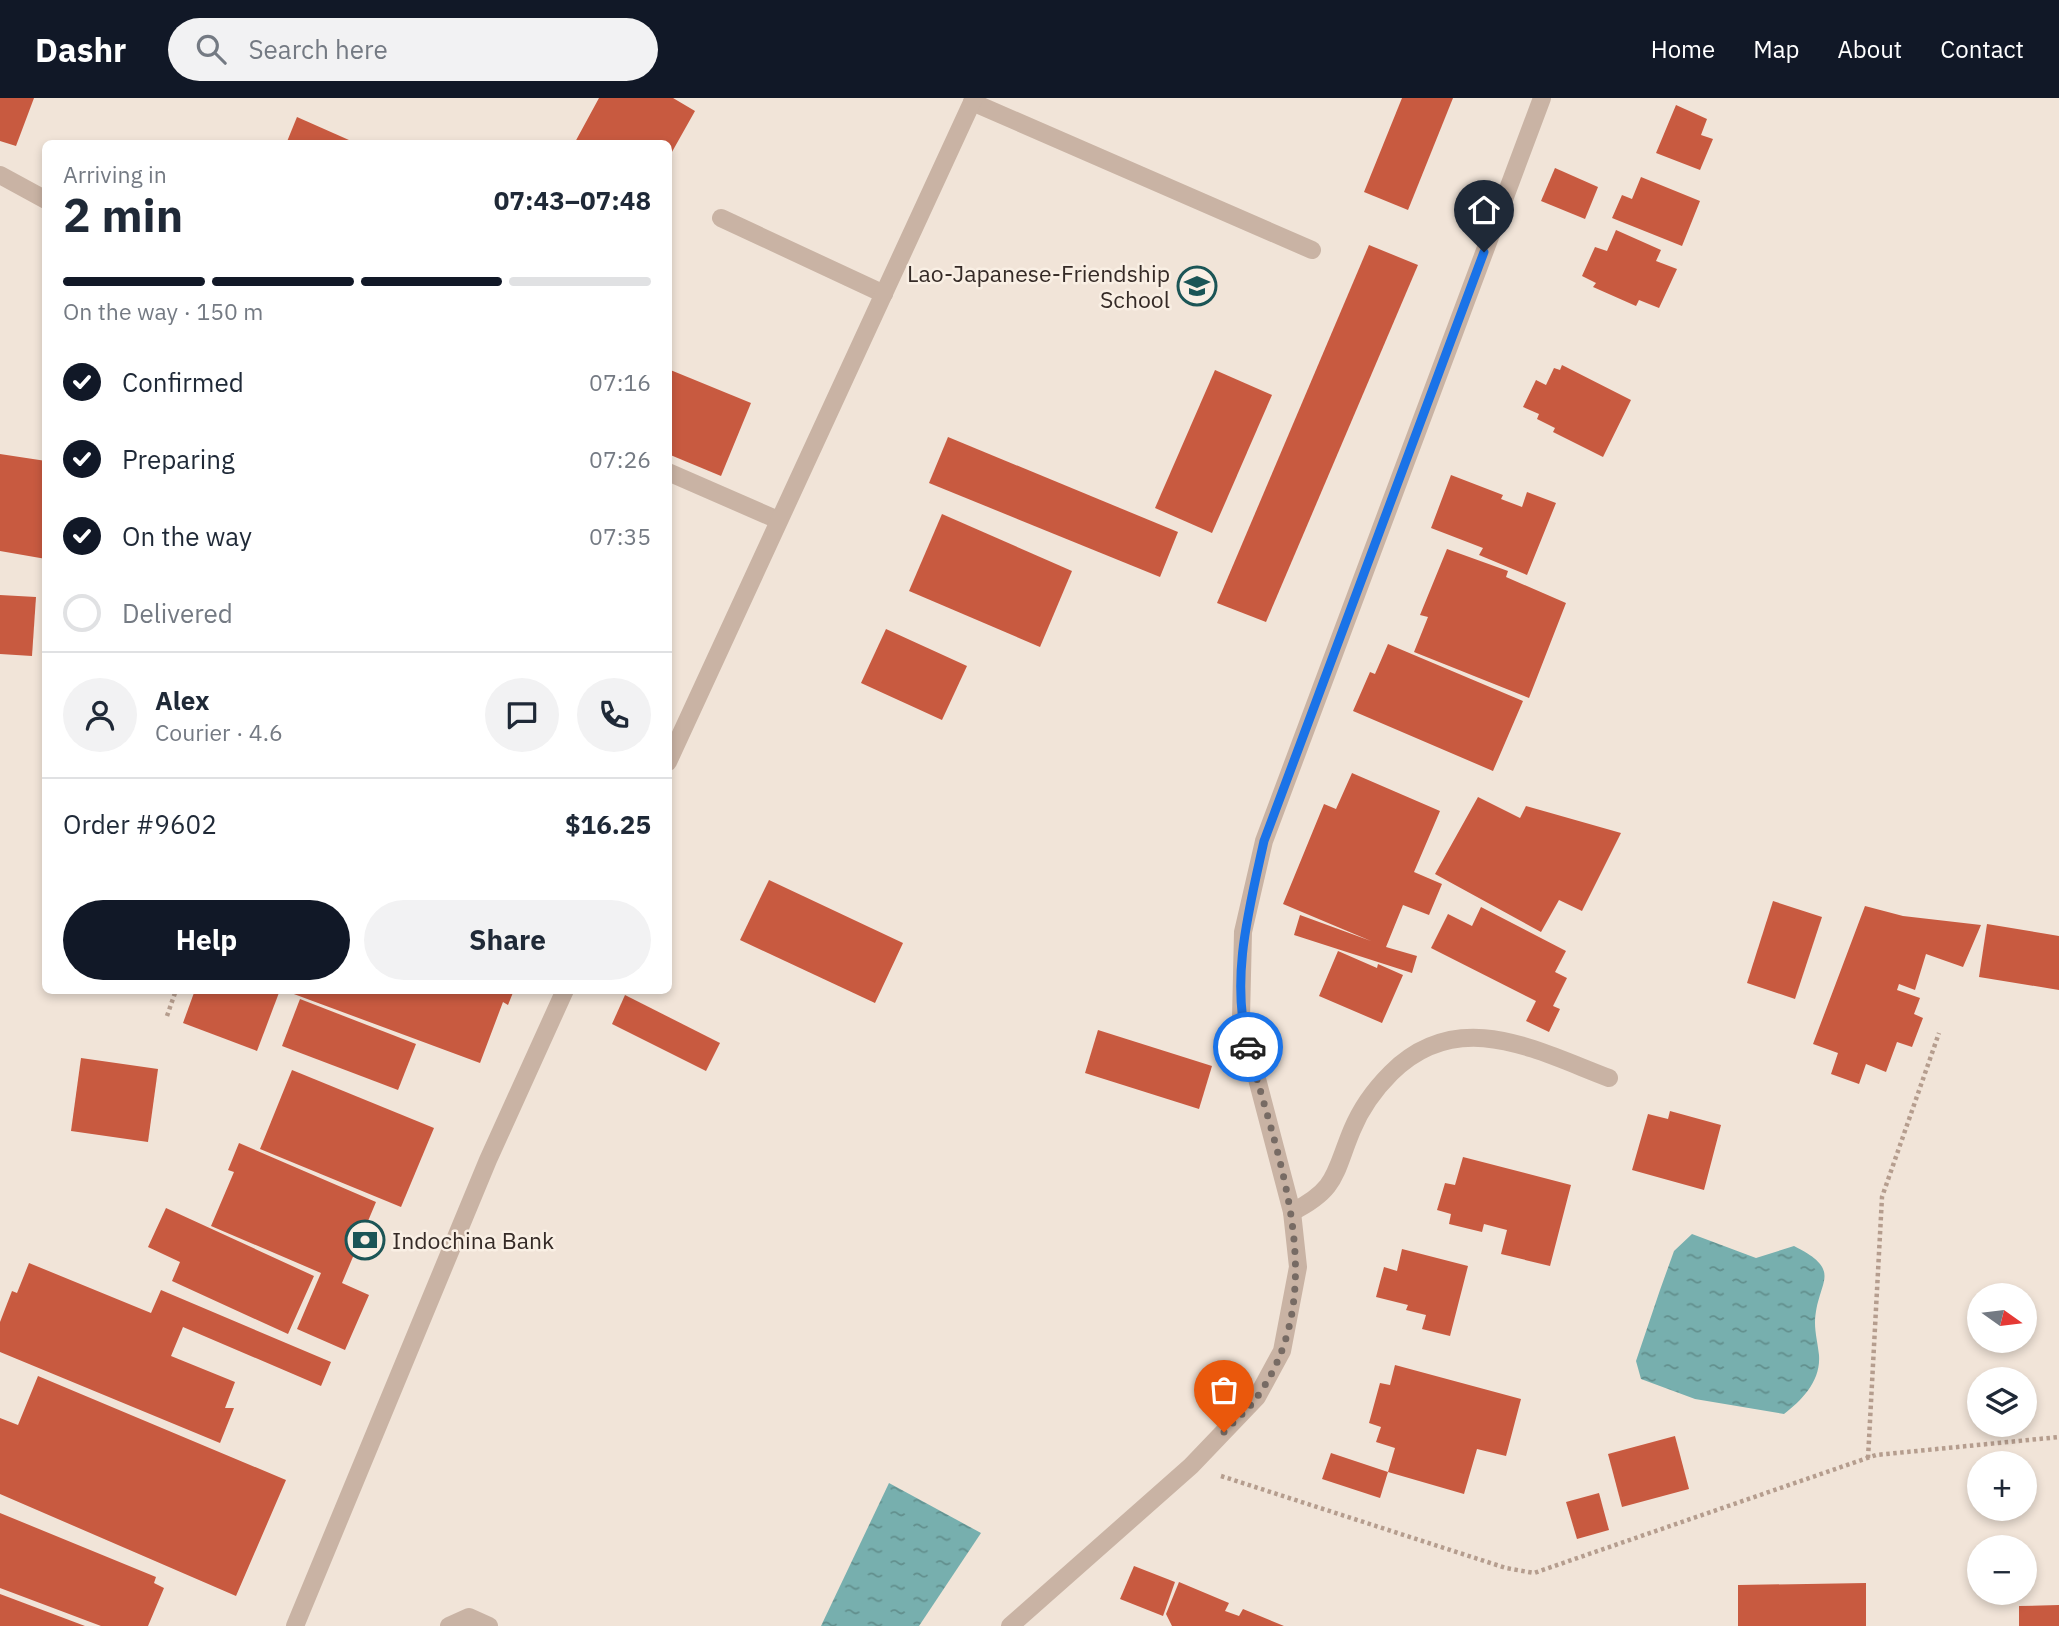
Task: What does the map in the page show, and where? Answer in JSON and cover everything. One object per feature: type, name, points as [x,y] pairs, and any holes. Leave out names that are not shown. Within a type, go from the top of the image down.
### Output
[{"type":"street","points":[[1010,1626],[1191,1466],[1257,1397],[1282,1351],[1298,1267],[1292,1212],[1241,1018],[1243,932],[1264,841],[1542,98]]},
{"type":"street","points":[[672,753],[973,100],[1312,250]]},
{"type":"street","points":[[0,175],[42,198]]},
{"type":"street","points":[[721,218],[884,294]]},
{"type":"street","points":[[672,474],[778,520]]},
{"type":"street","points":[[295,1626],[488,1160],[563,994]]},
{"type":"street","points":[[1292,1212],[1317,1200],[1333,1181],[1353,1127],[1374,1090],[1410,1054],[1440,1042],[1466,1036],[1531,1048],[1609,1078]]},
{"type":"street","points":[[449,1626],[469,1617],[489,1626]]},
{"type":"path","points":[[167,1016],[175,994]]},
{"type":"path","points":[[1868,1458],[1882,1197],[1939,1032]]},
{"type":"path","points":[[1191,1466],[1506,1567],[1534,1573],[1868,1458],[2059,1437]]},
{"type":"water","points":[[1692,1234],[1756,1258],[1794,1246],[1810,1255],[1824,1271],[1815,1323],[1819,1355],[1817,1373],[1804,1396],[1784,1414],[1695,1399],[1641,1379],[1636,1361],[1660,1290],[1674,1251]]},
{"type":"water","points":[[889,1483],[981,1533],[919,1626],[821,1626]]},
{"type":"building","points":[[0,98],[34,98],[16,146],[0,141]]},
{"type":"building","points":[[599,98],[673,98],[695,111],[672,152],[672,140],[576,140]]},
{"type":"building","points":[[1402,98],[1453,98],[1408,210],[1364,192]]},
{"type":"building","points":[[1676,105],[1707,119],[1701,135],[1713,139],[1700,170],[1656,153]]},
{"type":"building","points":[[297,117],[349,140],[288,140]]},
{"type":"building","points":[[1555,168],[1598,187],[1585,219],[1541,201]]},
{"type":"building","points":[[1641,177],[1700,201],[1682,246],[1612,218],[1622,195],[1632,199]]},
{"type":"building","points":[[1616,230],[1661,250],[1656,261],[1677,269],[1659,308],[1639,300],[1636,306],[1593,287],[1596,283],[1582,276],[1595,247],[1607,251]]},
{"type":"building","points":[[1369,245],[1418,265],[1266,622],[1217,603]]},
{"type":"building","points":[[1562,365],[1631,400],[1603,457],[1553,432],[1555,428],[1537,419],[1539,414],[1523,407],[1536,380],[1546,385],[1554,368],[1560,370]]},
{"type":"building","points":[[1215,370],[1272,395],[1212,533],[1155,508]]},
{"type":"building","points":[[672,371],[751,403],[721,476],[672,456]]},
{"type":"building","points":[[948,437],[1178,532],[1160,577],[929,483]]},
{"type":"building","points":[[0,454],[42,460],[42,558],[0,551]]},
{"type":"building","points":[[1451,475],[1503,495],[1501,499],[1522,507],[1527,492],[1556,503],[1527,575],[1479,555],[1483,548],[1431,528]]},
{"type":"building","points":[[942,514],[1072,571],[1040,647],[909,591]]},
{"type":"building","points":[[1447,549],[1508,571],[1506,577],[1566,603],[1529,698],[1414,652],[1428,617],[1420,615]]},
{"type":"building","points":[[0,595],[36,597],[32,656],[0,654]]},
{"type":"building","points":[[886,629],[967,666],[942,720],[861,683]]},
{"type":"building","points":[[1388,644],[1523,701],[1493,771],[1353,711],[1370,672],[1375,674]]},
{"type":"building","points":[[1352,773],[1440,811],[1414,872],[1442,884],[1429,915],[1403,905],[1386,947],[1417,956],[1412,973],[1294,935],[1300,915],[1371,941],[1283,904],[1324,804],[1336,809]]},
{"type":"building","points":[[1478,797],[1520,818],[1526,806],[1621,833],[1582,911],[1559,900],[1541,932],[1435,874]]},
{"type":"building","points":[[769,880],[903,943],[875,1003],[740,940]]},
{"type":"building","points":[[1773,901],[1822,917],[1795,999],[1747,983]]},
{"type":"building","points":[[1865,906],[1903,916],[1981,925],[1963,967],[1926,954],[1915,990],[1899,984],[1897,990],[1920,998],[1914,1014],[1923,1018],[1912,1047],[1897,1042],[1886,1072],[1866,1064],[1859,1084],[1831,1074],[1838,1053],[1813,1044]]},
{"type":"building","points":[[1481,907],[1566,951],[1555,972],[1567,978],[1553,1006],[1560,1009],[1549,1032],[1526,1021],[1536,1001],[1431,948],[1448,914],[1472,926]]},
{"type":"building","points":[[1987,924],[2059,936],[2059,990],[1979,977]]},
{"type":"building","points":[[1338,951],[1377,968],[1378,964],[1403,975],[1382,1023],[1319,996]]},
{"type":"building","points":[[194,994],[278,994],[257,1051],[183,1023]]},
{"type":"building","points":[[294,994],[512,994],[508,1005],[503,1002],[480,1063]]},
{"type":"building","points":[[625,995],[720,1043],[706,1071],[612,1024]]},
{"type":"building","points":[[300,999],[416,1044],[398,1090],[282,1046]]},
{"type":"building","points":[[1098,1030],[1212,1066],[1199,1109],[1085,1073]]},
{"type":"building","points":[[81,1058],[158,1069],[148,1142],[71,1131]]},
{"type":"building","points":[[292,1070],[434,1128],[401,1207],[260,1149]]},
{"type":"building","points":[[1670,1111],[1721,1125],[1704,1190],[1632,1170],[1648,1114],[1668,1119]]},
{"type":"building","points":[[239,1143],[376,1202],[342,1283],[369,1295],[345,1350],[297,1329],[321,1273],[211,1226],[234,1172],[228,1170]]},
{"type":"building","points":[[1463,1157],[1571,1185],[1550,1266],[1501,1254],[1507,1230],[1484,1224],[1482,1232],[1449,1224],[1451,1214],[1437,1210],[1445,1183],[1455,1185]]},
{"type":"building","points":[[166,1208],[314,1276],[288,1334],[172,1281],[180,1262],[148,1247]]},
{"type":"building","points":[[1402,1249],[1468,1266],[1450,1336],[1422,1329],[1426,1315],[1406,1310],[1408,1305],[1376,1297],[1384,1267],[1397,1271]]},
{"type":"building","points":[[29,1263],[151,1313],[161,1290],[331,1362],[321,1386],[183,1327],[171,1356],[235,1382],[225,1408],[234,1408],[220,1443],[0,1352],[0,1322],[12,1291],[17,1293]]},
{"type":"building","points":[[1395,1365],[1521,1399],[1506,1456],[1477,1449],[1464,1494],[1388,1472],[1395,1448],[1376,1442],[1381,1427],[1369,1423],[1380,1383],[1390,1385]]},
{"type":"building","points":[[38,1376],[286,1480],[236,1596],[0,1494],[0,1418],[18,1425]]},
{"type":"building","points":[[1675,1436],[1689,1489],[1622,1507],[1608,1454]]},
{"type":"building","points":[[1331,1453],[1388,1472],[1380,1498],[1322,1479]]},
{"type":"building","points":[[1599,1493],[1609,1530],[1577,1539],[1566,1502]]},
{"type":"building","points":[[0,1513],[156,1577],[154,1583],[164,1588],[148,1626],[101,1626],[0,1588]]},
{"type":"building","points":[[1134,1566],[1175,1582],[1163,1616],[1120,1599]]},
{"type":"building","points":[[1179,1582],[1229,1603],[1225,1611],[1239,1616],[1243,1609],[1284,1626],[1172,1626],[1166,1614]]},
{"type":"building","points":[[1866,1583],[1866,1626],[1738,1626],[1738,1585]]},
{"type":"building","points":[[0,1594],[85,1626],[0,1626]]},
{"type":"building","points":[[2059,1605],[2059,1626],[2019,1626],[2019,1606]]},
{"type":"way so far","points":[[1224,1432],[1257,1397],[1282,1351],[1292,1311],[1298,1267],[1292,1212],[1248,1047]]},
{"type":"place","name":"Lao-Japanese-Friendship School","points":[[1197,286]]},
{"type":"place","name":"Indochina Bank","points":[[365,1240]]},
{"type":"route","points":[[1248,1047],[1241,1018],[1243,932],[1264,841],[1484,252]]}]
